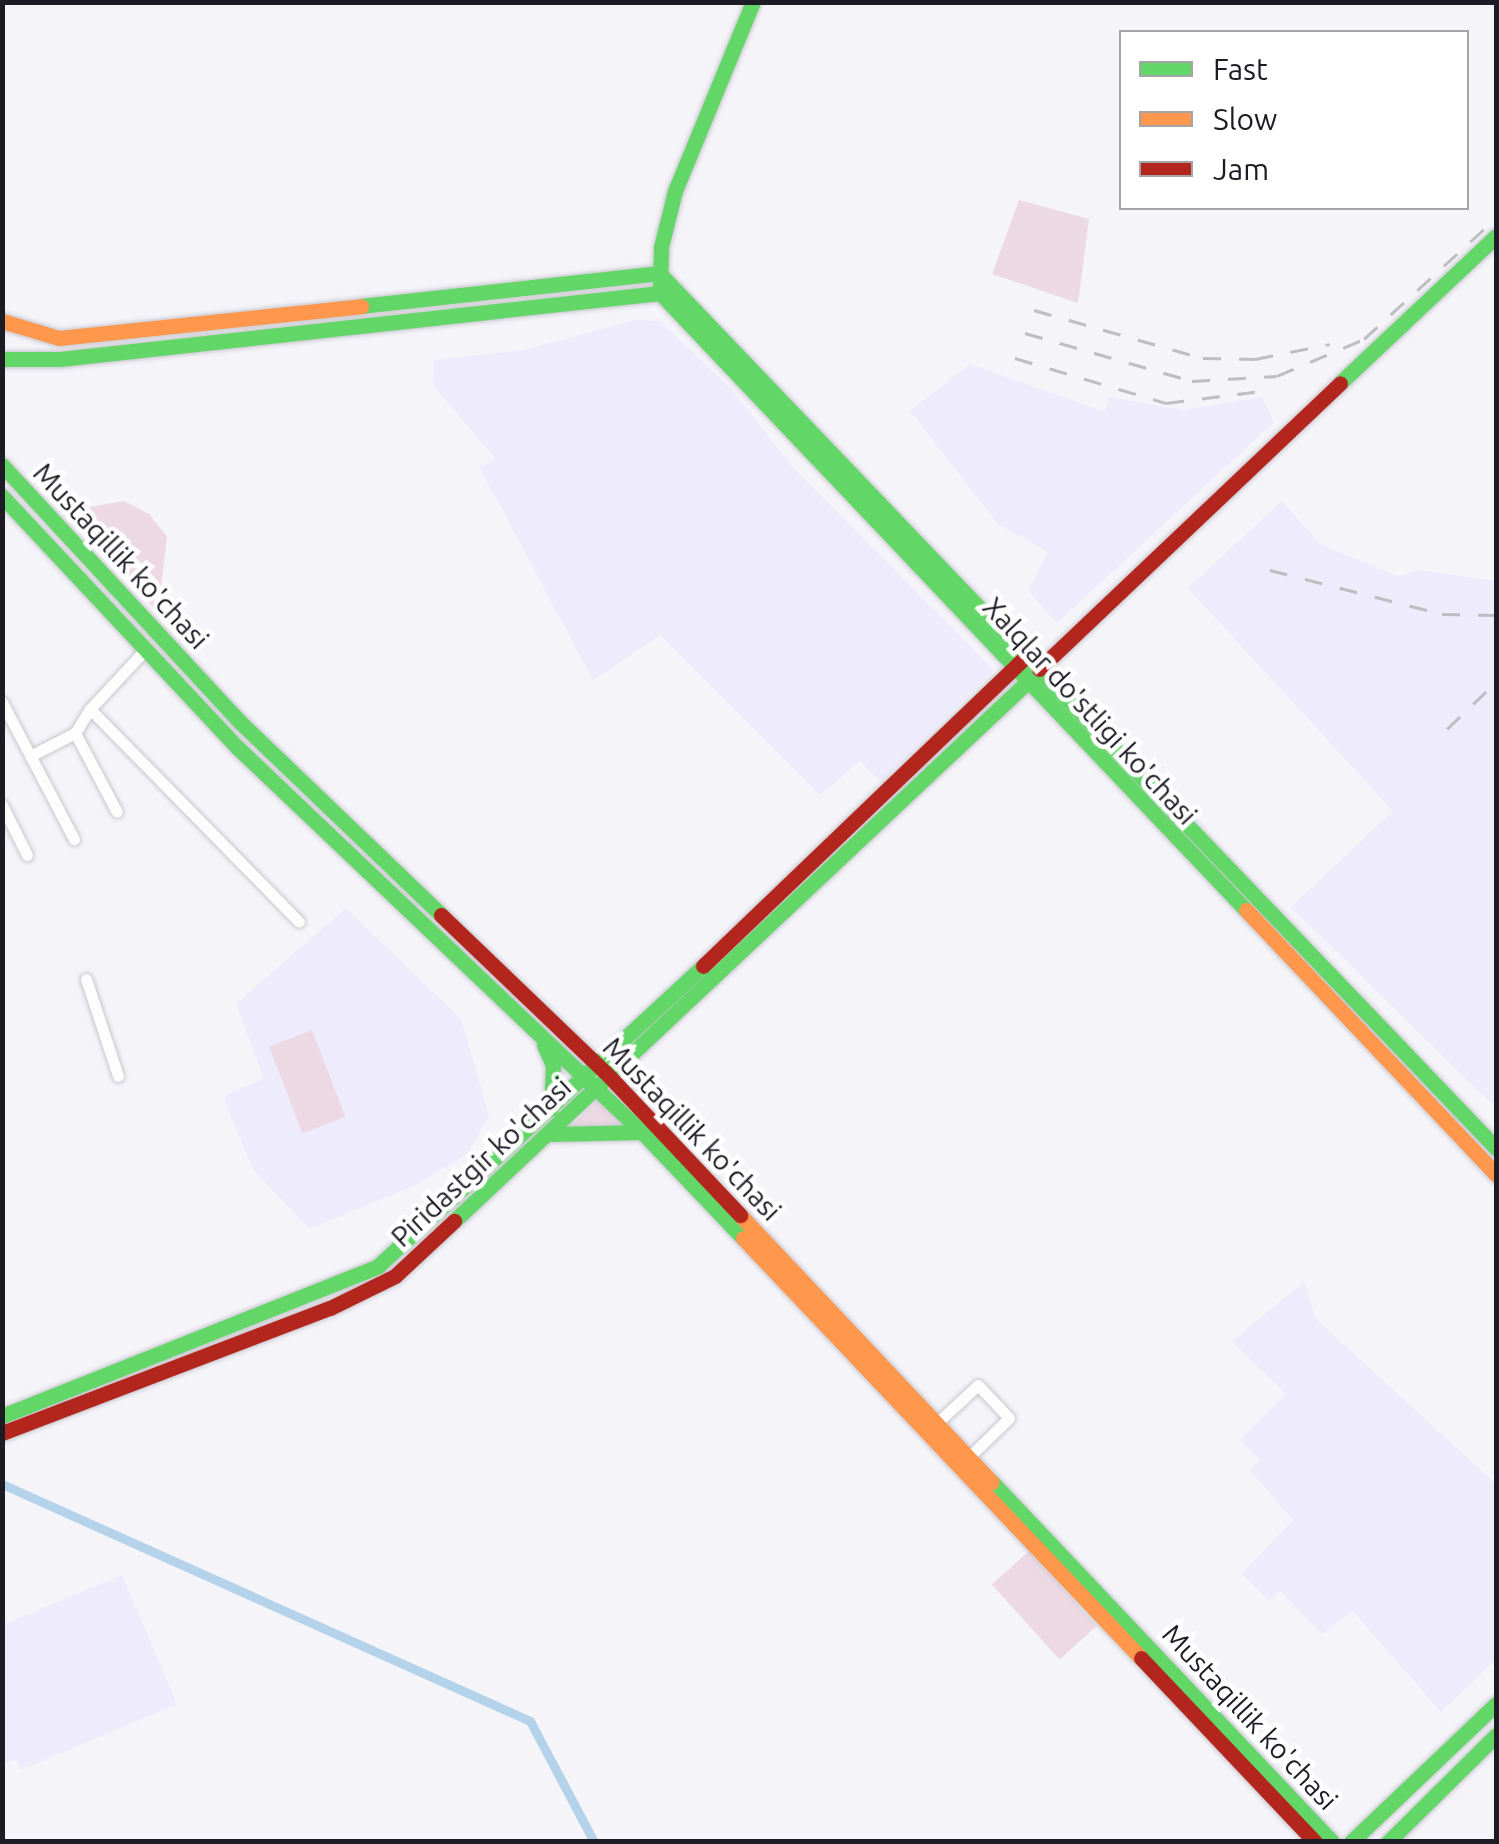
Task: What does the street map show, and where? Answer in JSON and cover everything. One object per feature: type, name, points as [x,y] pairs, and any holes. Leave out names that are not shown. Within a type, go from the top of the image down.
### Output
[{"type":"main road","points":[[642,276],[744,2]]},
{"type":"main road","points":[[652,293],[675,191],[753,2]]},
{"type":"main road","name":"Piridastgir ko'chasi","points":[[2,1434],[330,1308],[395,1276],[548,1135],[590,1083],[598,1064],[1036,674],[1496,236]]},
{"type":"main road","points":[[2,321],[59,338],[659,273]]},
{"type":"main road","name":"Xalqlar do'stligi ko'chasi","points":[[659,273],[1021,662]]},
{"type":"main road","points":[[642,276],[652,293]]},
{"type":"main road","points":[[2,360],[200,343],[652,293]]},
{"type":"main road","name":"Xalqlar do'stligi ko'chasi","points":[[652,293],[1036,674],[1496,1148]]},
{"type":"main road","points":[[199,324],[200,343]]},
{"type":"main road","name":"Mustaqillik ko'chasi","points":[[2,465],[168,644],[343,822],[598,1064],[724,1208],[1213,1724],[1332,1842]]},
{"type":"main road","name":"Mustaqillik ko'chasi","points":[[2,496],[149,654],[329,836],[724,1208]]},
{"type":"main road","points":[[149,654],[168,644]]},
{"type":"main road","name":"Piridastgir ko'chasi","points":[[2,1416],[324,1292],[403,1246],[551,1109],[590,1083],[610,1077],[1021,662]]},
{"type":"main road","name":"Xalqlar do'stligi ko'chasi","points":[[1036,674],[1496,1174]]},
{"type":"main road","points":[[329,836],[343,822]]},
{"type":"main road","points":[[539,1037],[553,1065],[551,1109]]},
{"type":"main road","points":[[548,1135],[574,1129],[642,1132]]},
{"type":"main road","points":[[324,1292],[330,1308]]},
{"type":"main road","name":"Mustaqillik ko'chasi","points":[[861,1353],[938,1422],[1048,1550]]},
{"type":"main road","points":[[1350,1842],[1496,1704]]},
{"type":"main road","name":"Mustaqillik ko'chasi","points":[[1213,1724],[1316,1842]]},
{"type":"main road","points":[[1388,1842],[1496,1735]]},
{"type":"street","points":[[30,756],[76,734],[90,708],[149,654]]},
{"type":"street","points":[[2,702],[74,840]]},
{"type":"street","points":[[90,708],[299,922]]},
{"type":"street","points":[[76,734],[117,812]]},
{"type":"street","points":[[2,804],[27,855]]},
{"type":"street","points":[[86,979],[118,1076]]},
{"type":"street","points":[[938,1422],[978,1384],[1010,1418],[970,1456]]},
{"type":"shaded area","points":[[1019,200],[1089,219],[1078,303],[992,274]]},
{"type":"shaded area","points":[[636,320],[660,321],[732,390],[795,470],[994,670],[881,782],[860,761],[820,795],[660,635],[593,680],[480,468],[495,458],[433,385],[434,360],[524,350]]},
{"type":"shaded area","points":[[970,364],[1105,412],[1109,397],[1184,410],[1262,397],[1274,422],[1057,623],[1028,591],[1048,552],[998,524],[910,411]]},
{"type":"shaded area","points":[[124,501],[149,514],[167,537],[158,612],[62,512]]},
{"type":"shaded area","points":[[1282,501],[1320,544],[1399,577],[1419,570],[1496,581],[1496,1108],[1291,907],[1393,811],[1188,588]]},
{"type":"shaded area","points":[[346,908],[461,1019],[489,1115],[468,1153],[418,1184],[309,1229],[253,1169],[225,1102],[228,1094],[264,1079],[236,1004]]},
{"type":"shaded area","points":[[312,1030],[345,1117],[302,1133],[269,1046]]},
{"type":"shaded area","points":[[598,1100],[631,1128],[572,1125]]},
{"type":"shaded area","points":[[1304,1282],[1316,1319],[1496,1484],[1496,1659],[1441,1712],[1353,1611],[1322,1634],[1280,1591],[1269,1601],[1242,1574],[1293,1520],[1250,1470],[1260,1460],[1240,1440],[1286,1394],[1232,1341]]},
{"type":"shaded area","points":[[1029,1551],[1097,1626],[1059,1660],[992,1584]]},
{"type":"shaded area","points":[[122,1575],[177,1704],[21,1770],[16,1759],[3,1764],[3,1625]]},
{"type":"waterway","points":[[2,1484],[530,1721],[594,1842]]},
{"type":"railway","points":[[1025,333],[1192,381],[1277,376],[1364,339],[1496,218]]},
{"type":"railway","points":[[1034,310],[1203,358],[1255,359],[1330,344]]},
{"type":"railway","points":[[1015,358],[1166,403],[1261,391]]},
{"type":"railway","points":[[1270,570],[1442,614],[1496,615]]},
{"type":"railway","points":[[1447,729],[1496,682]]},
{"type":"traffic: fast","points":[[2,359],[60,359],[660,293],[661,247],[675,191],[753,2]]},
{"type":"traffic: fast","points":[[1340,383],[1496,236]]},
{"type":"traffic: fast","points":[[659,273],[1496,1148]]},
{"type":"traffic: fast","points":[[361,306],[659,273]]},
{"type":"traffic: fast","points":[[660,293],[1246,910]]},
{"type":"traffic: fast","points":[[2,465],[239,721],[441,915]]},
{"type":"traffic: fast","points":[[2,496],[238,748],[642,1132],[743,1238]]},
{"type":"traffic: fast","points":[[454,1221],[1040,670]]},
{"type":"traffic: fast","points":[[2,1416],[378,1266],[703,966]]},
{"type":"traffic: fast","points":[[544,1045],[553,1065],[551,1109]]},
{"type":"traffic: fast","points":[[552,1134],[642,1132]]},
{"type":"traffic: fast","points":[[992,1482],[1332,1842]]},
{"type":"traffic: fast","points":[[1351,1842],[1496,1704]]},
{"type":"traffic: fast","points":[[1388,1842],[1496,1735]]},
{"type":"traffic: slow","points":[[2,321],[59,338],[361,306]]},
{"type":"traffic: slow","points":[[1246,910],[1496,1174]]},
{"type":"traffic: slow","points":[[740,1215],[992,1482]]},
{"type":"traffic: slow","points":[[743,1238],[1141,1658]]},
{"type":"traffic: jam","points":[[1039,669],[1340,383]]},
{"type":"traffic: jam","points":[[703,966],[1026,656]]},
{"type":"traffic: jam","points":[[441,915],[610,1077],[740,1215]]},
{"type":"traffic: jam","points":[[2,1433],[330,1308],[395,1276],[454,1221]]},
{"type":"traffic: jam","points":[[1141,1658],[1315,1842]]}]
